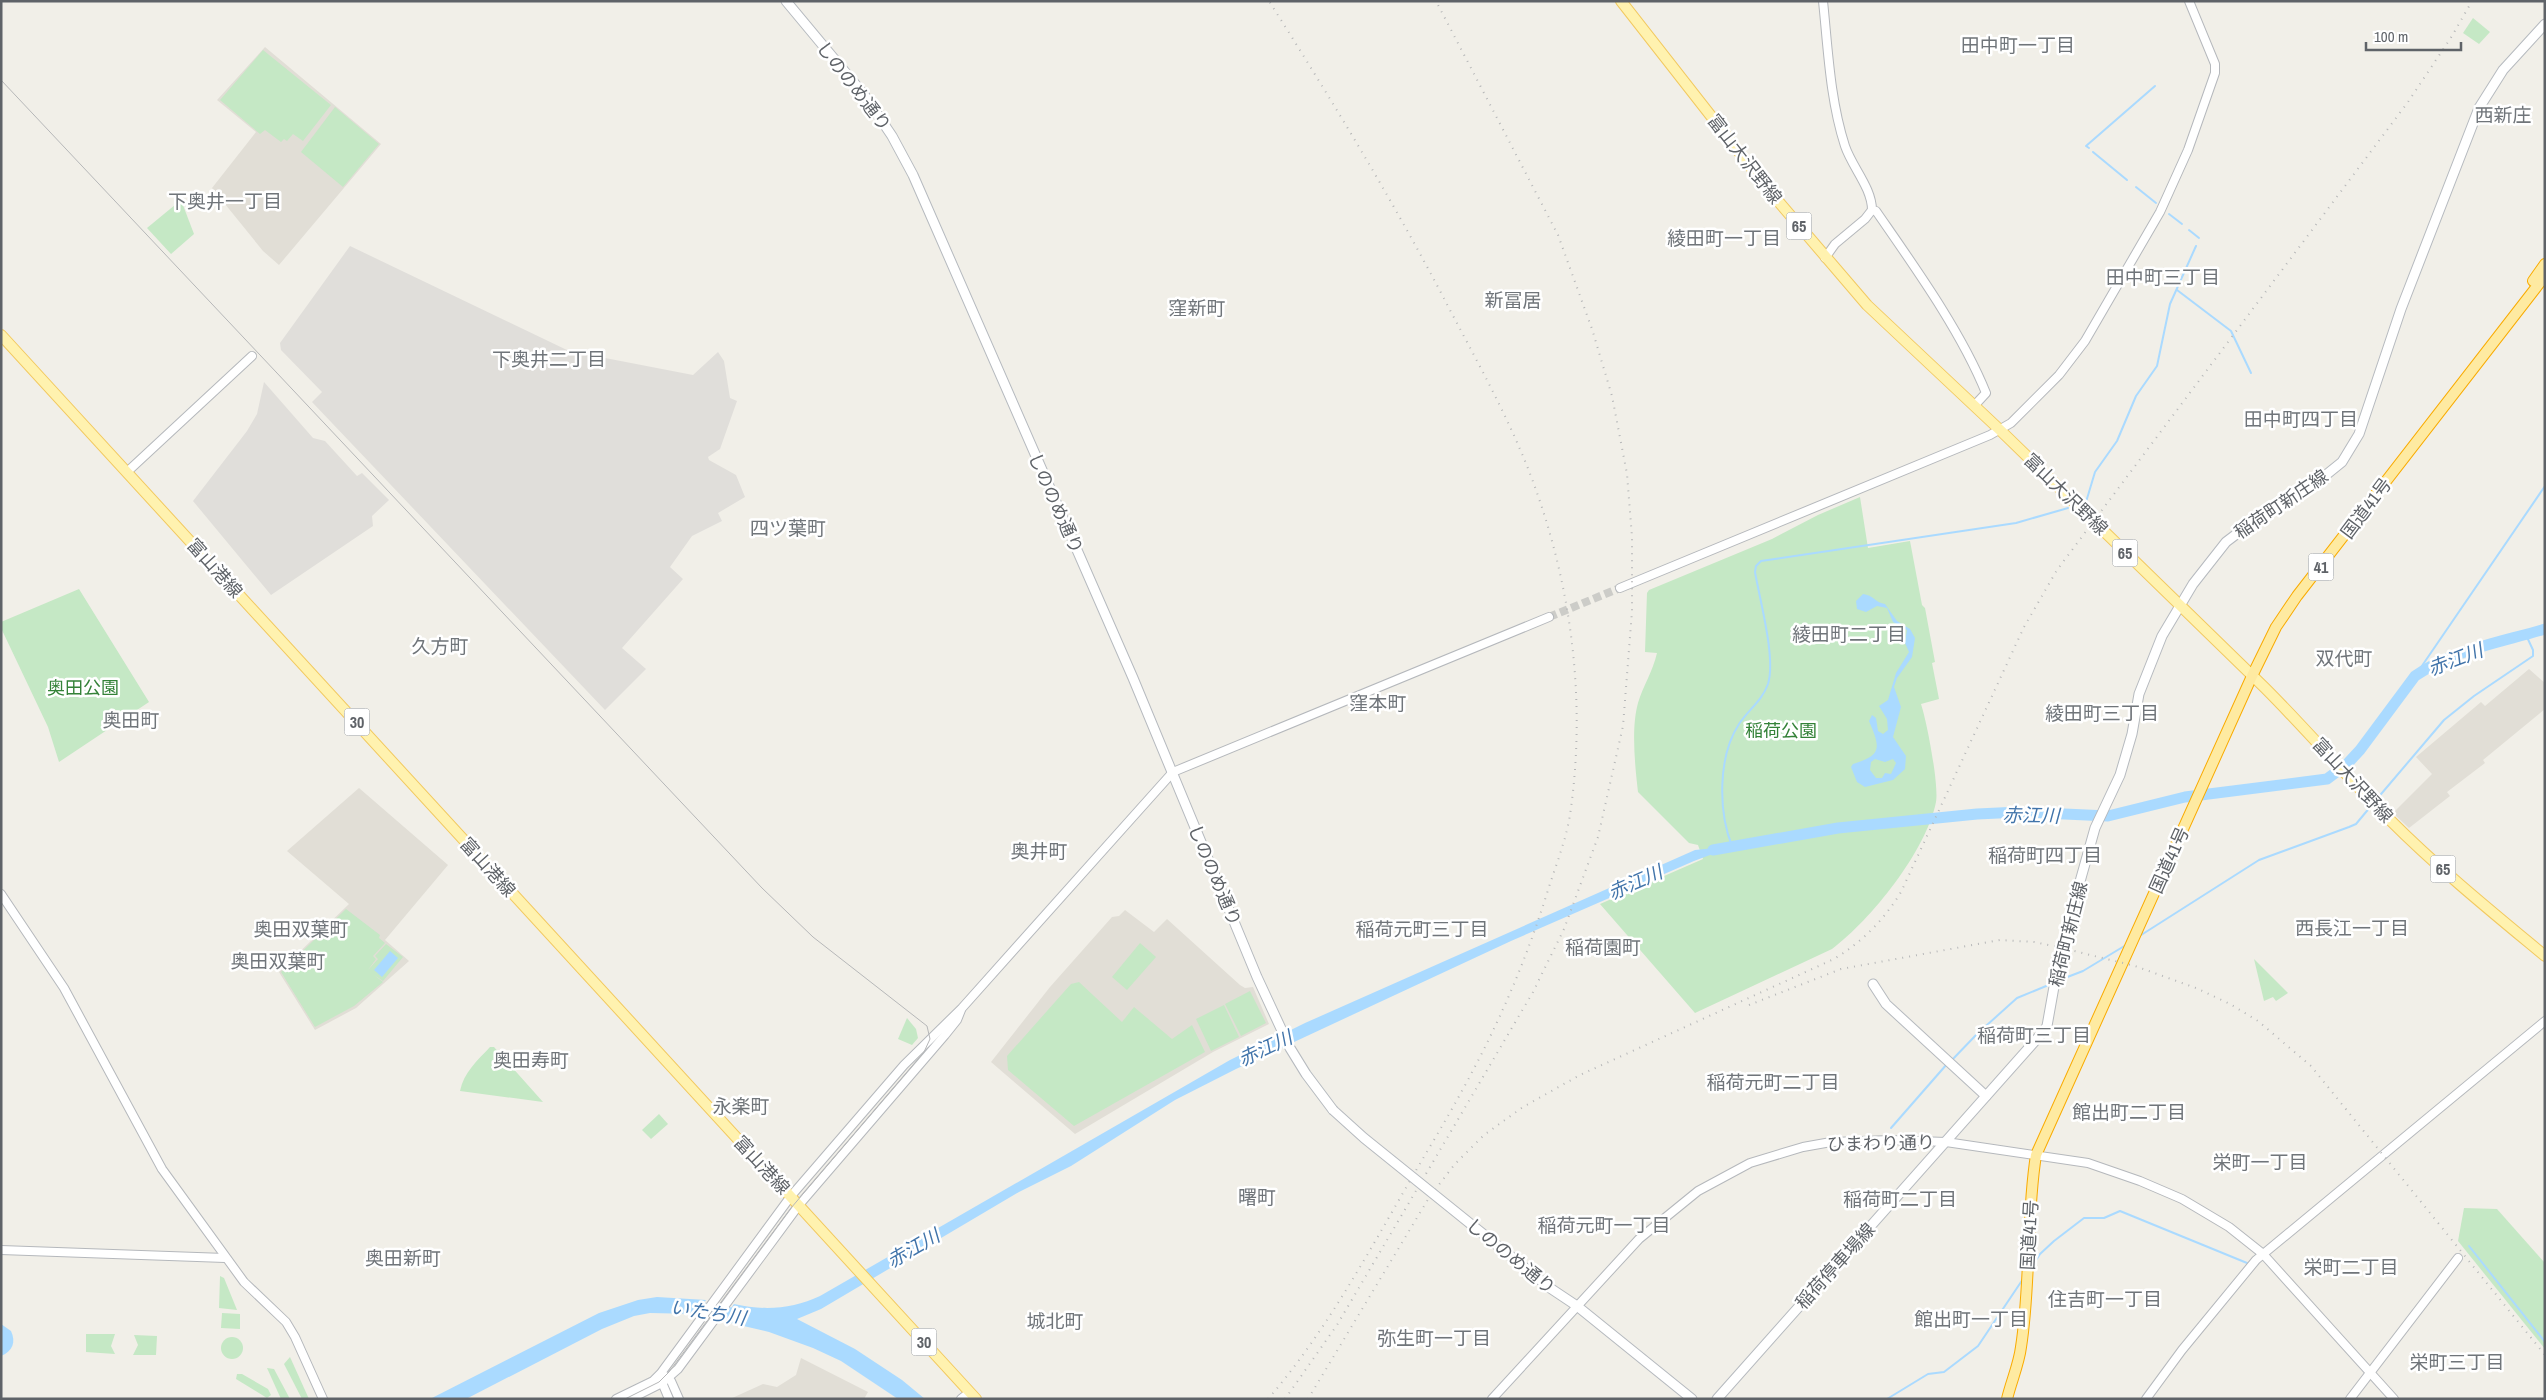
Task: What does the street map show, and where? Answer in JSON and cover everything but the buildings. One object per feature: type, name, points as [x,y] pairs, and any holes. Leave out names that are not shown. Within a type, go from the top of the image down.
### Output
[{"type":"highway","name":"国道41号","points":[[2466,376],[2545,264]]},
{"type":"highway","name":"国道41号","points":[[2007,1399],[2021,1348],[2027,1286],[2032,1181],[2036,1155],[2252,676],[2276,627],[2297,596],[2545,276]]},
{"type":"main road","name":"しののめ通り","points":[[786,1],[865,96],[892,136],[912,175],[1173,772],[1257,977],[1289,1046],[1306,1074],[1333,1110],[1364,1138],[1550,1288],[1577,1306],[1692,1399]]},
{"type":"main road","name":"富山大沢野線","points":[[1621,1],[1825,258],[1867,305],[2000,430],[2252,676],[2429,857],[2545,956]]},
{"type":"main road","name":"稲荷町新庄線","points":[[1986,1096],[2047,1026],[2060,953],[2095,828],[2120,775],[2147,671],[2162,636],[2193,584],[2226,542],[2255,520],[2316,483],[2342,462],[2359,434],[2401,309],[2479,108],[2503,70],[2545,24]]},
{"type":"main road","name":"富山港線","points":[[1,335],[973,1395]]},
{"type":"main road","points":[[1873,984],[1886,1004],[1986,1096]]},
{"type":"main road","name":"稲荷停車場線","points":[[1717,1399],[1986,1096]]},
{"type":"street","points":[[1823,1],[1837,115],[1845,147],[1870,198],[1872,210],[1865,219],[1835,244],[1825,258]]},
{"type":"street","points":[[1620,588],[2000,430],[2011,423],[2059,375],[2074,356],[2160,212],[2175,181],[2215,73],[2215,64],[2189,1]]},
{"type":"street","points":[[1872,210],[1876,211],[1893,236],[1973,363],[1986,393],[1974,406]]},
{"type":"street","points":[[127,472],[252,356]]},
{"type":"street","points":[[616,1399],[653,1381],[661,1374],[698,1320],[791,1196],[910,1058],[962,1008],[1173,772],[1549,617]]},
{"type":"street","points":[[1,894],[64,988],[162,1169],[225,1258],[256,1295],[286,1322],[295,1337],[323,1399]]},
{"type":"street","points":[[630,1399],[662,1383],[678,1369],[799,1205],[945,1035],[957,1020],[962,1008]]},
{"type":"street","points":[[2146,1399],[2226,1295],[2256,1260],[2545,1021]]},
{"type":"street","name":"ひまわり通り","points":[[1492,1399],[1639,1239],[1698,1191],[1750,1162],[1831,1142],[1874,1140],[1946,1142],[2088,1163],[2140,1181],[2182,1199],[2229,1227],[2264,1254],[2394,1399]]},
{"type":"street","points":[[1,1250],[225,1258]]},
{"type":"street","points":[[2350,1399],[2458,1258]]},
{"type":"street","points":[[661,1374],[669,1378],[679,1399]]},
{"type":"street","points":[[661,1374],[662,1383],[669,1399]]},
{"type":"street","points":[[961,1399],[973,1395]]},
{"type":"shaded area","points":[[265,47],[381,144],[279,265],[263,251],[212,188],[256,132],[217,100]]},
{"type":"shaded area","points":[[350,246],[569,351],[693,375],[718,352],[724,361],[730,398],[737,401],[720,449],[708,457],[709,460],[736,475],[745,497],[718,513],[722,521],[692,536],[670,567],[683,579],[622,648],[646,669],[605,710],[312,402],[322,392],[281,350],[280,343]]},
{"type":"shaded area","points":[[264,382],[313,438],[325,441],[357,476],[362,473],[389,500],[372,516],[373,526],[271,595],[193,501],[247,431],[257,414]]},
{"type":"shaded area","points":[[2529,669],[2545,683],[2545,709],[2483,760],[2485,763],[2447,792],[2450,796],[2409,828],[2393,813],[2432,774],[2416,757],[2481,702],[2485,706]]},
{"type":"shaded area","points":[[359,788],[448,865],[385,940],[409,961],[356,1008],[315,1030],[279,972],[349,904],[287,851]]},
{"type":"shaded area","points":[[1125,910],[1154,932],[1167,919],[1240,985],[1245,988],[1253,987],[1269,1024],[1213,1052],[1075,1134],[991,1062],[1050,987],[1112,917],[1119,916]]},
{"type":"shaded area","points":[[801,1358],[868,1392],[864,1399],[730,1399],[763,1384],[777,1387],[796,1375]]},
{"type":"green space","points":[[2473,18],[2490,32],[2479,44],[2463,33]]},
{"type":"green space","points":[[263,50],[331,105],[303,141],[293,134],[287,141],[284,139],[281,142],[265,130],[260,134],[220,100]]},
{"type":"green space","points":[[335,107],[379,144],[343,187],[301,152]]},
{"type":"green space","points":[[181,200],[194,234],[171,254],[147,228]]},
{"type":"green space","name":"稲荷公園","points":[[1860,497],[1868,548],[1910,541],[1922,605],[1925,608],[1935,662],[1932,663],[1939,699],[1921,704],[1936,782],[1936,802],[1930,821],[1921,842],[1895,883],[1863,921],[1832,949],[1695,1013],[1600,904],[1703,859],[1698,845],[1689,843],[1638,792],[1634,747],[1636,713],[1640,697],[1657,653],[1645,652],[1647,593],[1649,590],[1772,539],[1818,515]]},
{"type":"green space","name":"奥田公園","points":[[79,589],[149,702],[59,762],[48,727],[1,628],[1,622]]},
{"type":"green space","points":[[346,909],[380,935],[379,938],[385,943],[373,956],[376,959],[368,970],[378,959],[375,956],[386,944],[403,957],[383,981],[374,975],[383,982],[354,1006],[315,1027],[281,972]]},
{"type":"green space","points":[[1140,943],[1156,957],[1127,990],[1112,977]]},
{"type":"green space","points":[[2254,959],[2288,993],[2276,1001],[2273,997],[2264,1001]]},
{"type":"green space","points":[[1079,982],[1122,1022],[1134,1007],[1172,1039],[1192,1025],[1205,1052],[1074,1126],[1008,1070],[1007,1056],[1071,984]]},
{"type":"green space","points":[[1250,991],[1266,1023],[1241,1036],[1225,1004]]},
{"type":"green space","points":[[1224,1005],[1239,1037],[1211,1051],[1196,1019]]},
{"type":"green space","points":[[907,1018],[916,1029],[918,1038],[912,1045],[898,1039]]},
{"type":"green space","points":[[490,1047],[494,1047],[543,1102],[460,1091],[468,1072]]},
{"type":"green space","points":[[659,1114],[668,1124],[651,1139],[642,1130]]},
{"type":"green space","points":[[2464,1208],[2497,1209],[2545,1263],[2545,1349],[2458,1241]]},
{"type":"green space","points":[[220,1276],[224,1278],[237,1310],[219,1308]]},
{"type":"green space","points":[[222,1313],[240,1314],[240,1329],[221,1328]]},
{"type":"green space","points":[[86,1334],[115,1334],[111,1346],[115,1354],[86,1352]]},
{"type":"green space","points":[[134,1335],[157,1336],[156,1355],[133,1355],[138,1345]]},
{"type":"green space","points":[[232,1337],[240,1340],[243,1348],[240,1356],[232,1359],[224,1356],[221,1348],[224,1340]]},
{"type":"green space","points":[[290,1357],[309,1399],[302,1399],[284,1364]]},
{"type":"green space","points":[[267,1368],[274,1369],[290,1399],[281,1399]]},
{"type":"green space","points":[[237,1374],[242,1374],[268,1389],[271,1395],[267,1398],[236,1379]]},
{"type":"water","points":[[1863,594],[1885,604],[1897,621],[1910,629],[1915,638],[1912,657],[1897,678],[1894,687],[1901,707],[1893,737],[1906,756],[1905,769],[1893,780],[1865,787],[1857,782],[1851,767],[1853,764],[1870,757],[1876,749],[1877,744],[1869,721],[1872,715],[1876,718],[1878,731],[1883,734],[1888,730],[1887,719],[1879,706],[1888,700],[1896,673],[1909,652],[1905,643],[1907,630],[1893,622],[1887,608],[1877,606],[1866,612],[1857,609],[1856,601]],"holes":[[[1875,759],[1885,762],[1893,759],[1896,763],[1891,774],[1885,773],[1882,778],[1876,778],[1870,770],[1871,762]]]},
{"type":"water","points":[[1734,846],[1694,861],[1511,941],[1236,1069],[1175,1100],[1071,1166],[1019,1192],[821,1309],[797,1319],[855,1349],[902,1380],[925,1399],[898,1399],[841,1361],[813,1348],[769,1332],[722,1321],[734,1304],[756,1308],[778,1308],[799,1304],[820,1296],[1230,1060],[1305,1023],[1695,850]]},
{"type":"water","points":[[390,951],[398,958],[382,977],[374,970]]},
{"type":"water","name":"いたち川","points":[[657,1297],[706,1300],[695,1314],[650,1313],[634,1316],[602,1329],[466,1399],[430,1399],[599,1313],[638,1300]]},
{"type":"water","points":[[1,1324],[11,1331],[13,1342],[11,1349],[1,1356]]},
{"type":"waterway","points":[[2089,148],[2086,146],[2155,86]]},
{"type":"waterway","points":[[2093,152],[2127,180]]},
{"type":"waterway","points":[[2136,187],[2156,203]]},
{"type":"waterway","points":[[2169,214],[2182,224]]},
{"type":"waterway","points":[[2189,230],[2199,238]]},
{"type":"waterway","points":[[2086,502],[2095,472],[2117,441],[2136,396],[2157,366],[2170,304],[2196,246]]},
{"type":"waterway","points":[[2177,290],[2231,331],[2251,373]]},
{"type":"waterway","points":[[2415,676],[2545,486]]},
{"type":"waterway","points":[[1732,846],[1724,817],[1722,784],[1727,752],[1739,724],[1765,690],[1770,673],[1769,645],[1755,572],[1756,566],[1761,561],[2016,523],[2068,508]]},
{"type":"waterway","name":"赤江川","points":[[1713,850],[1838,828],[1977,814],[2020,812],[2108,816],[2185,797],[2327,779],[2347,764],[2360,750],[2415,676],[2429,667],[2461,653],[2545,629]]},
{"type":"waterway","points":[[2376,800],[2444,720],[2474,696],[2533,656],[2533,650],[2526,635]]},
{"type":"waterway","points":[[2138,937],[2259,860],[2356,824],[2371,806]]},
{"type":"waterway","points":[[2057,981],[2083,971],[2126,945]]},
{"type":"waterway","points":[[1951,1061],[1977,1034],[2017,998],[2051,984]]},
{"type":"waterway","points":[[1891,1128],[1947,1064]]},
{"type":"waterway","points":[[2033,1265],[2040,1254],[2054,1241],[2084,1218],[2104,1218],[2120,1211],[2247,1263]]},
{"type":"waterway","points":[[2469,1246],[2545,1342]]},
{"type":"waterway","points":[[1887,1399],[1928,1374],[1944,1372],[1978,1346],[2023,1279]]},
{"type":"waterway","name":"いたち川","points":[[686,1305],[742,1315]]},
{"type":"tunnel","points":[[1549,617],[1620,588]]},
{"type":"tram line","points":[[1,80],[762,888],[813,937],[927,1026],[930,1039],[924,1052],[791,1208],[669,1372],[659,1382],[625,1399]]},
{"type":"railway","points":[[1268,1399],[1313,1341],[1334,1310],[1447,1118],[1481,1055],[1511,992],[1536,925],[1566,834],[1575,771],[1577,728],[1572,640],[1565,597],[1556,554],[1544,512],[1529,471],[1482,369],[1408,231],[1340,115],[1269,1]]},
{"type":"railway","points":[[1285,1399],[1337,1325],[1533,992],[1564,929],[1598,837],[1623,726],[1632,611],[1632,537],[1627,474],[1612,396],[1592,329],[1558,235],[1436,1]]},
{"type":"railway","points":[[1308,1399],[1430,1196],[1455,1164],[1484,1135],[1523,1107],[1580,1075],[1834,959],[1863,938],[1880,921],[1901,892],[2024,627],[2057,570],[2408,102],[2452,36],[2472,1]]},
{"type":"railway","points":[[1749,1005],[1841,969],[2000,940],[2034,942],[2062,948],[2135,966],[2196,988],[2230,1004],[2258,1021],[2311,1066],[2545,1355]]},
{"type":"district","name":"田中町一丁目","points":[[2018,45]]},
{"type":"district","name":"西新庄","points":[[2503,115]]},
{"type":"district","name":"下奥井一丁目","points":[[225,201]]},
{"type":"district","name":"綾田町一丁目","points":[[1724,238]]},
{"type":"district","name":"田中町三丁目","points":[[2163,277]]},
{"type":"district","name":"新冨居","points":[[1513,300]]},
{"type":"district","name":"窪新町","points":[[1197,308]]},
{"type":"district","name":"下奥井二丁目","points":[[549,359]]},
{"type":"district","name":"田中町四丁目","points":[[2301,419]]},
{"type":"district","name":"四ツ葉町","points":[[788,528]]},
{"type":"district","name":"綾田町二丁目","points":[[1849,634]]},
{"type":"district","name":"久方町","points":[[440,646]]},
{"type":"district","name":"双代町","points":[[2344,658]]},
{"type":"district","name":"窪本町","points":[[1378,703]]},
{"type":"district","name":"綾田町三丁目","points":[[2102,713]]},
{"type":"district","name":"奥田町","points":[[131,720]]},
{"type":"district","name":"奥井町","points":[[1039,851]]},
{"type":"district","name":"稲荷町四丁目","points":[[2045,855]]},
{"type":"district","name":"西長江一丁目","points":[[2352,928]]},
{"type":"district","name":"奥田双葉町","points":[[301,929]]},
{"type":"district","name":"稲荷元町三丁目","points":[[1422,929]]},
{"type":"district","name":"稲荷園町","points":[[1603,947]]},
{"type":"district","name":"奥田双葉町","points":[[278,961]]},
{"type":"district","name":"稲荷町三丁目","points":[[2034,1035]]},
{"type":"district","name":"奥田寿町","points":[[531,1060]]},
{"type":"district","name":"稲荷元町二丁目","points":[[1773,1082]]},
{"type":"district","name":"永楽町","points":[[741,1106]]},
{"type":"district","name":"館出町二丁目","points":[[2129,1112]]},
{"type":"district","name":"栄町一丁目","points":[[2260,1162]]},
{"type":"district","name":"曙町","points":[[1257,1197]]},
{"type":"district","name":"稲荷町二丁目","points":[[1900,1199]]},
{"type":"district","name":"稲荷元町一丁目","points":[[1604,1225]]},
{"type":"district","name":"奥田新町","points":[[403,1258]]},
{"type":"district","name":"栄町二丁目","points":[[2351,1267]]},
{"type":"district","name":"住吉町一丁目","points":[[2105,1299]]},
{"type":"district","name":"館出町一丁目","points":[[1971,1319]]},
{"type":"district","name":"城北町","points":[[1055,1321]]},
{"type":"district","name":"弥生町一丁目","points":[[1434,1338]]},
{"type":"district","name":"栄町三丁目","points":[[2457,1362]]}]
